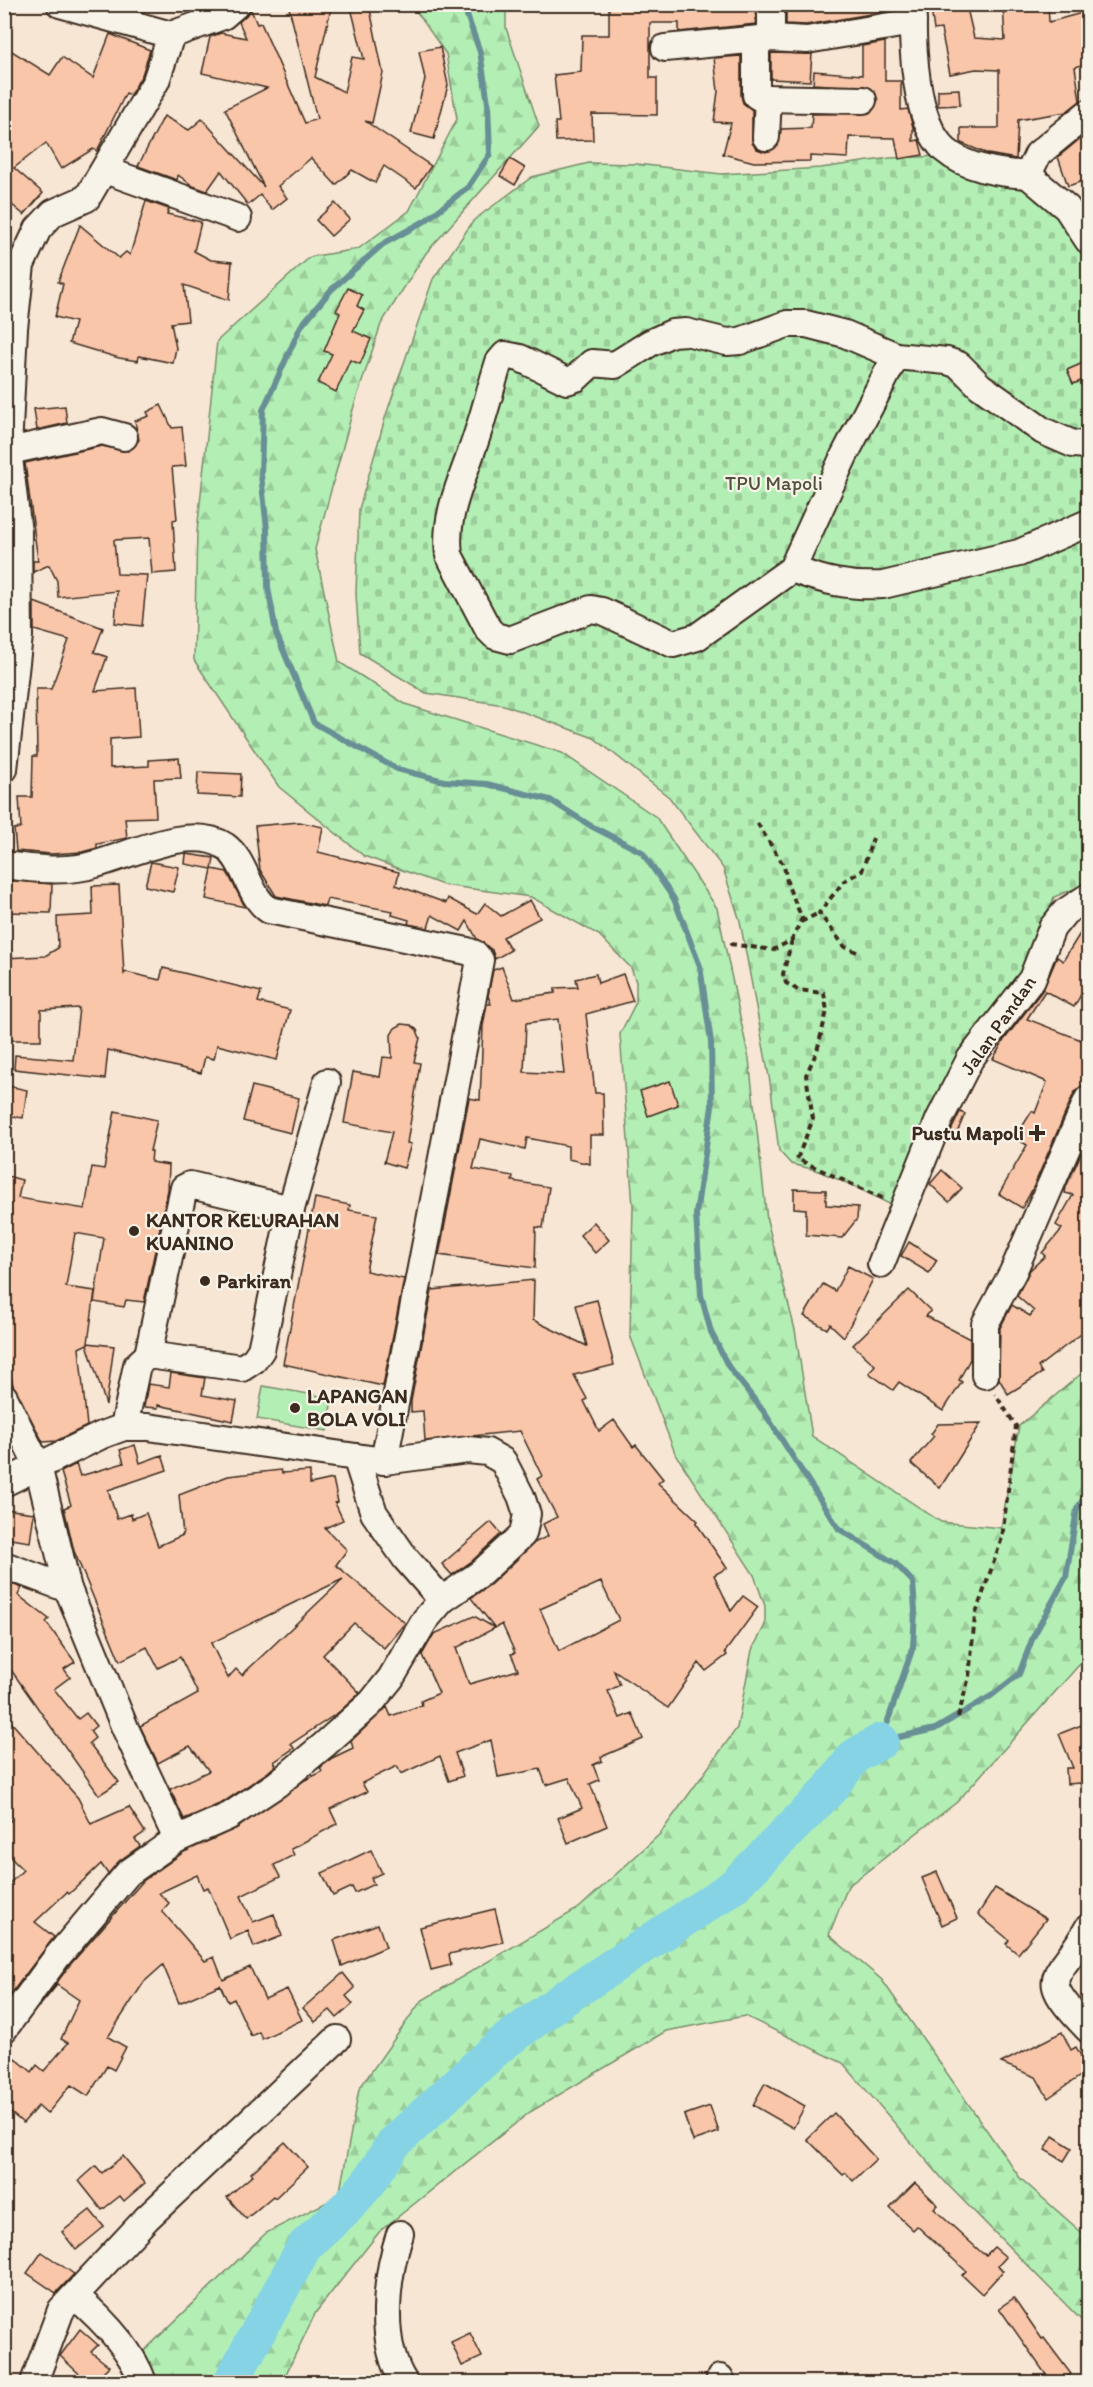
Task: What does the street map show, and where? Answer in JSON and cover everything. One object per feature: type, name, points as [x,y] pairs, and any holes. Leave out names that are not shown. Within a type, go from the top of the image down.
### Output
[{"type":"street","points":[[60,4],[171,35],[223,16],[237,4]]},
{"type":"street","points":[[771,4],[763,39],[756,95],[768,98],[863,100]]},
{"type":"street","points":[[665,48],[763,39],[807,40],[913,13],[921,102],[933,134],[945,149],[966,163],[1004,173],[1028,175],[1067,208],[1089,240]]},
{"type":"street","points":[[4,769],[19,636],[18,533],[7,451],[9,327],[16,288],[29,244],[53,213],[87,198],[105,170],[156,81],[171,35]]},
{"type":"street","points":[[766,137],[768,98]]},
{"type":"street","points":[[1028,175],[1038,154],[1089,113]]},
{"type":"street","points":[[105,170],[238,218]]},
{"type":"street","points":[[896,356],[844,456],[792,569],[698,637],[682,644],[673,644],[602,611],[591,609],[510,640],[495,636],[449,555],[447,543],[450,516],[459,483],[473,448],[499,362],[505,355],[567,381],[576,378],[592,363],[615,364],[623,361],[650,343],[672,333],[693,333],[727,342],[740,341],[787,324],[806,324],[845,334],[896,356],[947,361],[959,365],[980,386],[1043,430],[1074,444],[1089,446]]},
{"type":"street","points":[[7,451],[102,431],[124,437]]},
{"type":"street","points":[[792,569],[827,583],[883,585],[1019,553],[1089,524]]},
{"type":"street","points":[[4,865],[40,870],[95,865],[156,845],[186,840],[208,840],[225,847],[238,861],[261,903],[269,910],[467,951],[475,954],[480,960],[384,1461]]},
{"type":"street","name":"Jalan Pandan","points":[[881,1264],[901,1209],[939,1120],[970,1059],[1032,979],[1052,928],[1065,912],[1089,897]]},
{"type":"street","points":[[148,1355],[242,1368],[254,1360],[261,1350],[291,1209],[327,1082]]},
{"type":"street","points":[[985,1375],[985,1324],[1013,1272],[1089,1099]]},
{"type":"street","points":[[124,1427],[137,1365],[148,1355],[184,1188],[190,1185],[291,1209]]},
{"type":"street","points":[[4,1397],[38,1466],[68,1589],[125,1728],[177,1839]]},
{"type":"street","points":[[4,1483],[124,1427],[148,1427],[384,1461],[468,1450],[487,1452],[503,1461],[521,1496],[527,1514],[523,1534],[481,1573],[442,1600],[425,1620],[391,1678],[371,1703],[277,1784],[229,1816],[177,1839],[128,1873],[57,1957],[4,2029]]},
{"type":"street","points":[[356,1457],[374,1513],[406,1559],[442,1600]]},
{"type":"street","points":[[4,1565],[68,1589]]},
{"type":"street","points":[[1089,1928],[1060,1967],[1054,1981],[1057,1992],[1089,2029]]},
{"type":"street","points":[[34,2382],[55,2321],[75,2296],[147,2218],[337,2039]]},
{"type":"street","points":[[400,2234],[391,2260],[388,2330],[393,2356],[404,2382]]},
{"type":"street","points":[[75,2296],[96,2313],[127,2351],[143,2382]]},
{"type":"path","points":[[756,821],[784,866],[788,886],[802,918],[792,940],[783,974],[786,983],[798,990],[824,993],[827,1011],[817,1051],[806,1075],[813,1119],[797,1159],[876,1194],[901,1209]]},
{"type":"path","points":[[800,923],[819,913],[844,881],[862,871],[873,838]]},
{"type":"path","points":[[819,913],[845,947],[857,952]]},
{"type":"path","points":[[730,944],[772,950],[792,940]]},
{"type":"path","points":[[958,1717],[969,1677],[975,1616],[1002,1538],[1016,1426],[985,1375]]},
{"type":"green space","points":[[412,5],[506,5],[506,28],[539,126],[426,253],[381,324],[354,406],[315,549],[339,662],[405,704],[562,753],[656,817],[717,908],[749,1059],[767,1220],[795,1330],[812,1436],[941,1522],[1001,1528],[1019,1426],[1088,1368],[1088,1655],[957,1802],[848,1886],[829,1935],[882,1980],[1020,2178],[1088,2238],[1088,2327],[946,2183],[843,2063],[745,2016],[666,2031],[530,2112],[380,2231],[316,2312],[282,2382],[158,2382],[142,2353],[266,2233],[339,2196],[359,2089],[421,2001],[579,1908],[660,1834],[737,1728],[752,1650],[765,1625],[765,1606],[754,1575],[675,1453],[630,1335],[633,1206],[620,1034],[636,1002],[636,982],[631,968],[599,935],[531,897],[443,885],[364,856],[279,787],[194,660],[197,532],[217,341],[310,257],[358,249],[409,211],[457,119],[446,54]]},
{"type":"green space","name":"TPU Mapoli","points":[[946,156],[1032,173],[1088,243],[1088,883],[1054,897],[1031,961],[926,1123],[909,1160],[899,1209],[816,1170],[791,1164],[779,1151],[770,1082],[740,921],[723,868],[669,797],[594,738],[504,705],[426,693],[360,653],[356,594],[359,509],[386,415],[433,279],[474,220],[532,177],[589,163],[637,164],[721,174],[821,168],[890,158]]},
{"type":"green space","name":"LAPANGAN BOLA VOLI","points":[[263,1386],[332,1398],[327,1431],[257,1419]]},
{"type":"building","points":[[288,4],[332,4],[315,77],[344,92],[352,57],[364,59],[350,4],[369,4],[383,73],[372,123],[365,121],[431,166],[416,188],[384,166],[375,183],[352,170],[336,185],[311,158],[278,186],[287,198],[272,210],[260,195],[248,205],[221,171],[207,191],[193,186],[178,175],[177,180],[138,166],[164,116],[189,130],[202,119],[264,187],[225,109],[267,88],[202,73],[210,37],[221,33],[246,38],[239,22],[251,10],[257,24],[261,23],[305,123],[317,119]]},
{"type":"building","points":[[609,4],[756,4],[756,24],[679,32],[679,23],[650,23],[650,78],[657,78],[657,115],[592,114],[593,140],[556,141],[555,122],[559,122],[554,75],[581,72],[582,35],[609,35]]},
{"type":"building","points":[[786,4],[894,4],[894,10],[806,25],[786,24]]},
{"type":"building","points":[[966,4],[974,38],[1005,40],[1003,4],[1048,4],[1049,22],[1089,11],[1089,63],[1075,67],[1080,101],[1066,112],[1018,120],[1016,159],[988,154],[961,143],[961,128],[999,128],[999,70],[976,69],[950,74],[941,29],[934,30],[931,9]]},
{"type":"building","points":[[110,34],[150,50],[142,75],[130,95],[126,93],[97,151],[93,149],[61,169],[46,143],[14,168],[43,193],[24,215],[4,198],[4,46],[50,75],[62,57],[93,78]]},
{"type":"building","points":[[885,42],[885,81],[901,81],[901,110],[908,109],[913,127],[913,141],[919,140],[923,155],[899,159],[895,138],[849,137],[848,158],[810,156],[810,161],[754,162],[723,154],[731,123],[714,122],[718,91],[714,58],[741,56],[741,96],[743,103],[752,110],[752,143],[757,149],[766,152],[778,146],[781,129],[811,128],[812,114],[871,113],[878,100],[871,88],[813,84],[814,71],[862,75],[862,46]]},
{"type":"building","points":[[440,47],[448,85],[434,139],[411,133],[425,79],[419,51]]},
{"type":"building","points":[[771,53],[812,54],[810,81],[771,79]]},
{"type":"building","points":[[959,89],[960,105],[938,106],[938,90]]},
{"type":"building","points":[[1081,138],[1089,159],[1089,179],[1068,186],[1058,157]]},
{"type":"building","points":[[510,159],[525,168],[515,185],[500,176]]},
{"type":"building","points":[[146,201],[169,209],[167,214],[201,222],[194,251],[211,260],[232,262],[229,300],[184,285],[188,321],[171,323],[176,348],[173,363],[139,356],[138,361],[119,358],[69,343],[75,322],[55,317],[63,284],[58,282],[80,225],[119,258],[126,252],[130,255]]},
{"type":"building","points":[[335,203],[350,219],[331,236],[316,220]]},
{"type":"building","points":[[348,288],[362,295],[357,306],[364,310],[353,331],[371,339],[360,364],[350,360],[336,392],[318,383],[332,354],[324,351],[340,313],[336,311]]},
{"type":"building","points":[[1083,363],[1089,378],[1073,384],[1067,370]]},
{"type":"building","points":[[161,405],[172,428],[182,427],[186,466],[172,467],[177,519],[173,520],[176,572],[152,574],[149,538],[114,540],[117,574],[147,575],[142,626],[115,623],[117,591],[58,597],[57,581],[49,565],[33,572],[33,561],[38,561],[25,463],[102,446],[128,451],[139,440],[135,421],[149,416],[147,412]]},
{"type":"building","points":[[65,406],[67,423],[37,430],[34,409]]},
{"type":"building","points":[[34,602],[103,628],[94,652],[107,657],[95,691],[136,688],[139,737],[110,739],[110,768],[149,766],[149,760],[179,758],[181,778],[154,779],[156,817],[125,818],[127,838],[97,844],[97,848],[82,852],[51,854],[16,851],[14,829],[21,828],[19,797],[32,797],[33,756],[37,756],[36,689],[51,689],[69,640],[34,630]]},
{"type":"building","points":[[198,772],[241,774],[240,797],[197,795]]},
{"type":"building","points":[[299,822],[323,827],[318,852],[399,872],[396,885],[446,903],[448,898],[477,914],[485,903],[501,916],[530,900],[540,918],[503,937],[511,950],[495,959],[492,950],[477,939],[467,921],[461,931],[432,915],[428,928],[408,924],[409,920],[392,915],[393,911],[327,899],[325,906],[276,896],[260,870],[255,826]]},
{"type":"building","points":[[186,854],[214,858],[212,869],[185,864]]},
{"type":"building","points":[[151,862],[179,867],[173,892],[145,886]]},
{"type":"building","points":[[212,869],[227,872],[245,907],[206,899]]},
{"type":"building","points":[[4,880],[52,884],[51,913],[4,912]]},
{"type":"building","points":[[119,885],[124,974],[126,972],[160,980],[163,968],[261,992],[258,1002],[290,1010],[277,1060],[217,1045],[214,1059],[205,1057],[201,1073],[108,1050],[105,1079],[14,1069],[15,1055],[73,1060],[79,1008],[41,1010],[41,1040],[4,1040],[4,958],[45,956],[58,948],[57,917],[93,915],[92,886]]},
{"type":"building","points":[[1089,919],[1089,980],[1074,1007],[1045,991],[1027,1019],[1089,1043],[1089,1054],[1083,1071],[1087,1072],[1083,1085],[1074,1093],[1022,1208],[999,1194],[1027,1145],[1015,1138],[1032,1111],[1035,1113],[1047,1082],[993,1059],[1004,1040],[1044,988],[1057,957],[1063,961]]},
{"type":"building","points":[[502,967],[514,999],[555,993],[555,988],[578,987],[576,979],[596,974],[598,983],[623,974],[633,1001],[586,1014],[595,1093],[603,1093],[604,1135],[590,1135],[590,1164],[568,1159],[568,1146],[527,1138],[525,1149],[480,1139],[473,1169],[513,1176],[512,1181],[549,1187],[543,1228],[536,1227],[535,1268],[439,1255],[469,1098],[480,1100],[483,1026],[487,1004],[491,1004],[488,996],[493,970]],"holes":[[[558,1019],[564,1074],[524,1072],[526,1023]]]},
{"type":"building","points":[[402,1024],[411,1025],[417,1030],[420,1038],[414,1062],[420,1063],[407,1143],[411,1144],[404,1168],[384,1162],[392,1132],[344,1123],[353,1072],[380,1077],[383,1057],[392,1058],[391,1035],[395,1028]]},
{"type":"building","points":[[670,1081],[678,1105],[648,1116],[640,1091]]},
{"type":"building","points":[[4,1085],[27,1090],[23,1118],[4,1115]]},
{"type":"building","points":[[252,1086],[299,1098],[291,1133],[243,1121]]},
{"type":"building","points":[[115,1111],[157,1120],[150,1151],[152,1151],[151,1162],[169,1165],[168,1190],[144,1302],[126,1300],[124,1307],[94,1302],[104,1238],[75,1233],[66,1287],[95,1291],[88,1343],[114,1346],[106,1405],[87,1344],[79,1348],[87,1426],[56,1441],[43,1442],[13,1385],[4,1351],[4,1175],[22,1180],[18,1198],[85,1209],[92,1167],[104,1169]]},
{"type":"building","points":[[960,1112],[965,1114],[956,1135],[950,1133]]},
{"type":"building","points":[[1089,1136],[1089,1328],[1038,1367],[1042,1373],[1008,1394],[999,1379],[1000,1328],[1012,1305],[1030,1316],[1034,1311],[1017,1296],[1030,1270],[1045,1256],[1042,1253],[1062,1229],[1056,1225],[1073,1195],[1065,1193],[1066,1187]]},
{"type":"building","points":[[942,1170],[962,1188],[949,1202],[930,1184]]},
{"type":"building","points":[[794,1189],[826,1190],[826,1205],[858,1207],[857,1219],[842,1238],[806,1235],[806,1209],[794,1208]]},
{"type":"building","points":[[315,1198],[350,1205],[349,1210],[377,1215],[366,1271],[404,1279],[383,1386],[283,1364]]},
{"type":"building","points":[[594,1222],[609,1240],[595,1253],[580,1235]]},
{"type":"building","points":[[909,1242],[937,1260],[929,1273],[901,1256]]},
{"type":"building","points":[[848,1266],[873,1279],[844,1337],[830,1324],[827,1329],[804,1316],[823,1284],[835,1291]]},
{"type":"building","points":[[534,1280],[533,1320],[587,1346],[576,1305],[597,1300],[614,1365],[574,1375],[587,1399],[584,1401],[599,1431],[614,1420],[633,1447],[636,1445],[663,1479],[658,1483],[698,1521],[696,1523],[727,1568],[714,1575],[731,1611],[743,1596],[758,1607],[725,1652],[727,1655],[706,1671],[699,1663],[668,1708],[614,1671],[620,1685],[608,1691],[620,1718],[632,1713],[643,1739],[601,1757],[602,1761],[593,1765],[599,1780],[590,1784],[607,1826],[568,1843],[558,1818],[582,1808],[569,1778],[546,1785],[540,1769],[498,1777],[491,1740],[455,1753],[463,1776],[449,1781],[440,1756],[401,1774],[397,1766],[362,1783],[367,1792],[330,1809],[337,1824],[291,1849],[294,1855],[274,1865],[280,1877],[241,1896],[253,1922],[274,1914],[282,1936],[254,1947],[248,1931],[230,1939],[208,1887],[203,1889],[197,1875],[159,1893],[169,1903],[162,1911],[205,1961],[214,1957],[223,1980],[250,1967],[265,1999],[287,1989],[302,2020],[262,2039],[259,2032],[251,2036],[234,1999],[228,2002],[220,1985],[179,2003],[163,1965],[144,1982],[108,2037],[126,2047],[114,2070],[107,2066],[88,2096],[71,2085],[47,2114],[38,2106],[23,2123],[4,2107],[4,2049],[32,2072],[37,2065],[44,2071],[68,2043],[61,2039],[79,2000],[57,1985],[39,2007],[69,1966],[143,1881],[184,1852],[237,1828],[305,1780],[322,1772],[320,1768],[332,1758],[353,1748],[351,1741],[387,1707],[391,1716],[422,1705],[421,1701],[439,1693],[422,1655],[434,1634],[474,1616],[495,1628],[471,1598],[491,1584],[534,1543],[548,1536],[543,1524],[557,1517],[537,1479],[542,1476],[520,1431],[425,1441],[423,1411],[411,1412],[411,1401],[432,1290]],"holes":[[[601,1582],[619,1620],[559,1651],[540,1609]],[[502,1624],[515,1653],[511,1654],[518,1670],[469,1684],[456,1648]]]},
{"type":"building","points":[[909,1290],[931,1311],[926,1316],[970,1339],[970,1359],[959,1380],[962,1382],[943,1411],[899,1382],[893,1390],[869,1373],[875,1365],[853,1345]]},
{"type":"building","points":[[171,1373],[205,1378],[202,1395],[237,1401],[233,1421],[158,1405],[158,1408],[144,1407],[148,1384],[169,1387]]},
{"type":"building","points":[[981,1423],[940,1488],[911,1463],[934,1436],[931,1434],[938,1424]]},
{"type":"building","points":[[135,1445],[140,1463],[162,1455],[167,1470],[108,1490],[117,1519],[131,1514],[132,1519],[146,1513],[158,1546],[183,1535],[179,1495],[228,1476],[281,1470],[282,1473],[310,1471],[310,1484],[333,1479],[338,1502],[335,1503],[343,1520],[325,1528],[347,1550],[336,1565],[405,1623],[384,1648],[354,1623],[323,1655],[360,1693],[339,1712],[291,1744],[294,1748],[274,1762],[276,1765],[268,1772],[222,1803],[184,1819],[170,1789],[209,1771],[190,1746],[158,1763],[140,1726],[198,1694],[180,1657],[158,1668],[147,1647],[120,1661],[74,1551],[64,1508],[71,1505],[61,1472],[76,1464],[80,1476],[124,1463],[120,1450]],"holes":[[[343,1579],[242,1675],[236,1669],[228,1678],[211,1643]]]},
{"type":"building","points":[[4,1509],[34,1513],[30,1542],[4,1538]]},
{"type":"building","points":[[491,1522],[501,1534],[472,1561],[452,1575],[442,1564]]},
{"type":"building","points":[[4,1581],[22,1588],[18,1595],[49,1619],[46,1622],[75,1662],[64,1669],[70,1677],[54,1689],[78,1719],[86,1713],[96,1726],[90,1731],[95,1738],[89,1743],[119,1782],[99,1795],[4,1660]]},
{"type":"building","points":[[4,1714],[78,1798],[91,1824],[129,1807],[145,1832],[135,1839],[140,1846],[119,1861],[108,1874],[101,1864],[35,1922],[54,1937],[4,2003],[4,1889],[23,1870],[4,1851],[4,1827],[11,1820],[4,1814]]},
{"type":"building","points":[[1089,1722],[1089,1803],[1080,1783],[1067,1784],[1066,1768],[1073,1768],[1059,1734]]},
{"type":"building","points":[[371,1850],[382,1873],[371,1878],[374,1884],[355,1893],[352,1887],[333,1896],[322,1873]]},
{"type":"building","points":[[937,1872],[957,1918],[942,1925],[922,1878]]},
{"type":"building","points":[[995,1888],[1046,1919],[1018,1954],[1006,1944],[1009,1940],[978,1914]]},
{"type":"building","points":[[495,1909],[503,1942],[449,1954],[451,1965],[431,1970],[420,1927]]},
{"type":"building","points":[[378,1924],[386,1947],[342,1966],[334,1940]]},
{"type":"building","points":[[343,1973],[355,1988],[346,1996],[353,2004],[337,2018],[330,2010],[315,2022],[303,2008]]},
{"type":"building","points":[[1062,2032],[1071,2050],[1076,2047],[1089,2070],[1048,2098],[1036,2077],[1001,2063]]},
{"type":"building","points":[[765,2083],[805,2106],[793,2128],[753,2105]]},
{"type":"building","points":[[710,2106],[719,2132],[693,2141],[684,2115]]},
{"type":"building","points":[[834,2113],[876,2159],[853,2181],[846,2173],[843,2175],[807,2139]]},
{"type":"building","points":[[1053,2136],[1072,2148],[1064,2161],[1045,2150]]},
{"type":"building","points":[[285,2142],[308,2167],[275,2198],[273,2196],[246,2219],[227,2197],[253,2175],[251,2173]]},
{"type":"building","points":[[123,2156],[145,2183],[124,2201],[120,2196],[102,2210],[79,2181],[96,2166],[102,2173]]},
{"type":"building","points":[[915,2183],[938,2205],[934,2209],[982,2253],[986,2255],[994,2247],[1006,2257],[998,2266],[1003,2271],[982,2294],[962,2275],[966,2271],[917,2226],[913,2230],[890,2208]]},
{"type":"building","points":[[90,2210],[104,2227],[76,2250],[62,2232]]},
{"type":"building","points":[[42,2252],[74,2274],[56,2293],[27,2273]]},
{"type":"building","points":[[1014,2298],[1042,2339],[1044,2338],[1071,2374],[1059,2382],[1051,2382],[999,2308]]},
{"type":"building","points":[[80,2329],[98,2345],[91,2352],[109,2366],[103,2372],[119,2382],[88,2382],[60,2356]]},
{"type":"building","points":[[470,2333],[482,2357],[462,2366],[451,2342]]},
{"type":"waterway","points":[[463,4],[480,52],[488,103],[490,154],[468,187],[425,221],[383,244],[331,290],[301,326],[263,410],[261,475],[267,529],[268,587],[276,633],[314,723],[397,769],[444,781],[487,784],[550,800],[591,826],[642,852],[674,899],[700,966],[711,1042],[712,1106],[696,1214],[701,1295],[711,1332],[728,1366],[764,1412],[839,1529],[896,1564],[913,1582],[915,1611],[913,1647],[881,1741]]},
{"type":"waterway","points":[[881,1741],[935,1729],[991,1696],[1019,1674],[1033,1637],[1066,1577],[1077,1509],[1088,1491]]},
{"type":"waterway","points":[[231,2382],[304,2247],[348,2206],[369,2182],[393,2144],[499,2046],[566,1997],[733,1887],[828,1791],[855,1756],[881,1741]]},
{"type":"place","name":"Pustu Mapoli","points":[[1037,1133]]},
{"type":"place","name":"KANTOR KELURAHAN KUANINO","points":[[134,1231]]},
{"type":"place","name":"Parkiran","points":[[205,1281]]},
{"type":"place","name":"LAPANGAN BOLA VOLI","points":[[295,1408]]}]
